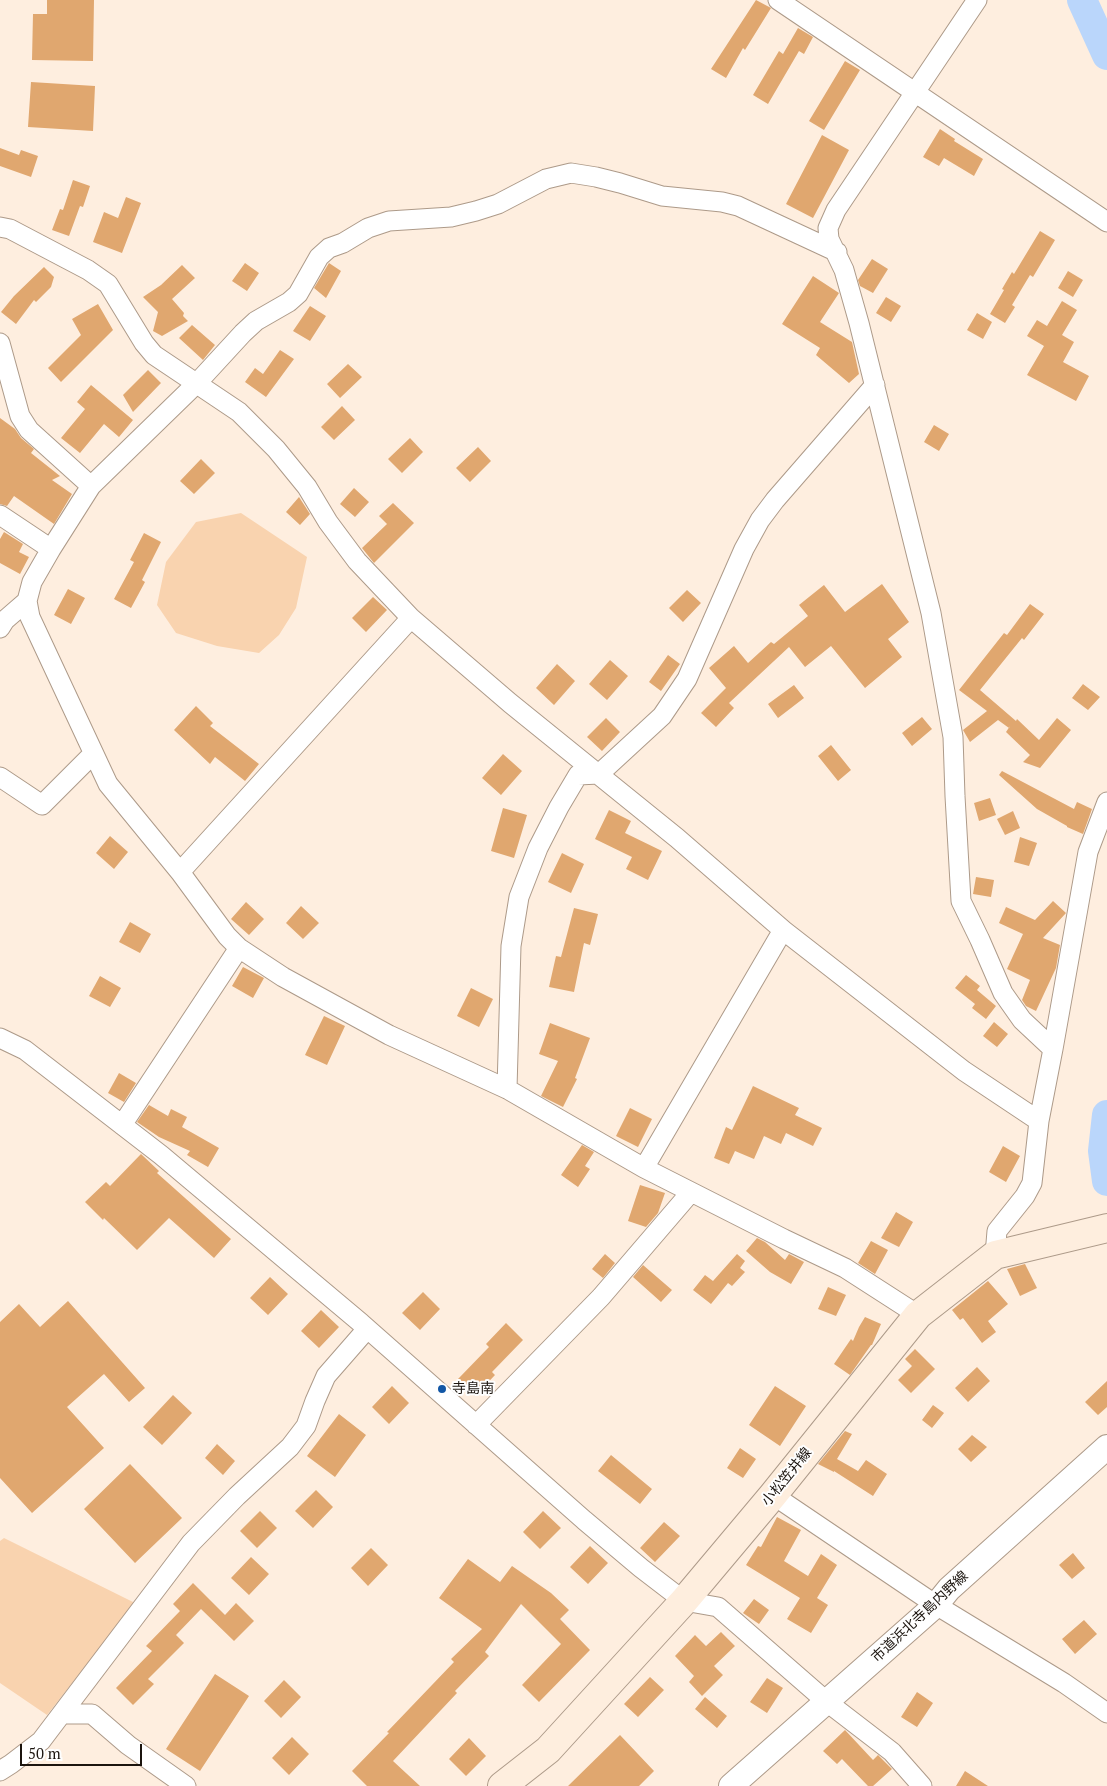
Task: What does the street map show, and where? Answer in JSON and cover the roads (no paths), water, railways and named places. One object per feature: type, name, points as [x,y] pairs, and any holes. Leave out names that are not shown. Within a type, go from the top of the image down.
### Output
[{"type":"main road","name":"小松笠井線","points":[[502,1786],[548,1750],[684,1601],[773,1495],[918,1315],[995,1255],[1107,1228]]},
{"type":"street","points":[[778,0],[1107,222]]},
{"type":"street","points":[[977,0],[836,210],[828,228],[829,239],[837,252],[844,270],[875,385],[931,613],[953,737],[961,901],[1003,993],[1022,1020],[1053,1049]]},
{"type":"street","points":[[837,252],[738,206],[722,202],[662,196],[620,182],[571,173],[546,180],[498,204],[476,211],[451,217],[389,221],[368,228],[343,243],[329,248],[319,257],[298,294],[289,302],[256,321],[197,383],[91,486],[32,582],[27,601],[30,617],[108,784],[180,872],[227,936],[239,948],[283,976],[388,1035],[507,1089],[644,1168],[845,1268],[918,1315]]},
{"type":"street","points":[[0,227],[10,229],[88,270],[108,284],[144,343],[154,355],[239,412],[276,449],[307,487],[328,522],[357,561],[411,618],[510,703],[676,838],[783,930],[964,1071],[1039,1121]]},
{"type":"street","points":[[0,342],[20,416],[29,430],[91,486]]},
{"type":"street","points":[[507,1089],[512,946],[519,897],[538,848],[559,806],[578,775],[599,774],[662,716],[687,679],[744,548],[760,520],[775,500],[875,385]]},
{"type":"street","points":[[0,515],[51,549]]},
{"type":"street","points":[[0,628],[5,620],[27,601]]},
{"type":"street","points":[[180,872],[411,618]]},
{"type":"street","points":[[0,777],[42,805],[93,754]]},
{"type":"street","points":[[995,1255],[997,1231],[1025,1196],[1032,1184],[1039,1121],[1088,852],[1107,802]]},
{"type":"street","points":[[644,1168],[783,930]]},
{"type":"street","points":[[122,1125],[239,948]]},
{"type":"street","points":[[0,1038],[25,1050],[212,1198],[367,1329],[641,1568],[684,1601],[718,1607],[827,1702],[892,1752],[922,1786]]},
{"type":"street","points":[[476,1425],[601,1297],[691,1192]]},
{"type":"street","points":[[0,1771],[41,1741],[191,1543],[237,1496],[290,1447],[306,1426],[326,1376],[367,1329]]},
{"type":"street","name":"市道浜北寺島内野線","points":[[731,1786],[936,1605],[948,1589],[1107,1447]]},
{"type":"street","points":[[773,1495],[936,1605],[1064,1683],[1107,1713]]},
{"type":"street","points":[[63,1714],[92,1714],[128,1745],[186,1786]]},
{"type":"waterway","points":[[1082,0],[1107,55]]},
{"type":"waterway","points":[[1107,1115],[1103,1151],[1107,1181]]},
{"type":"place","name":"寺島南","points":[[442,1389]]}]
